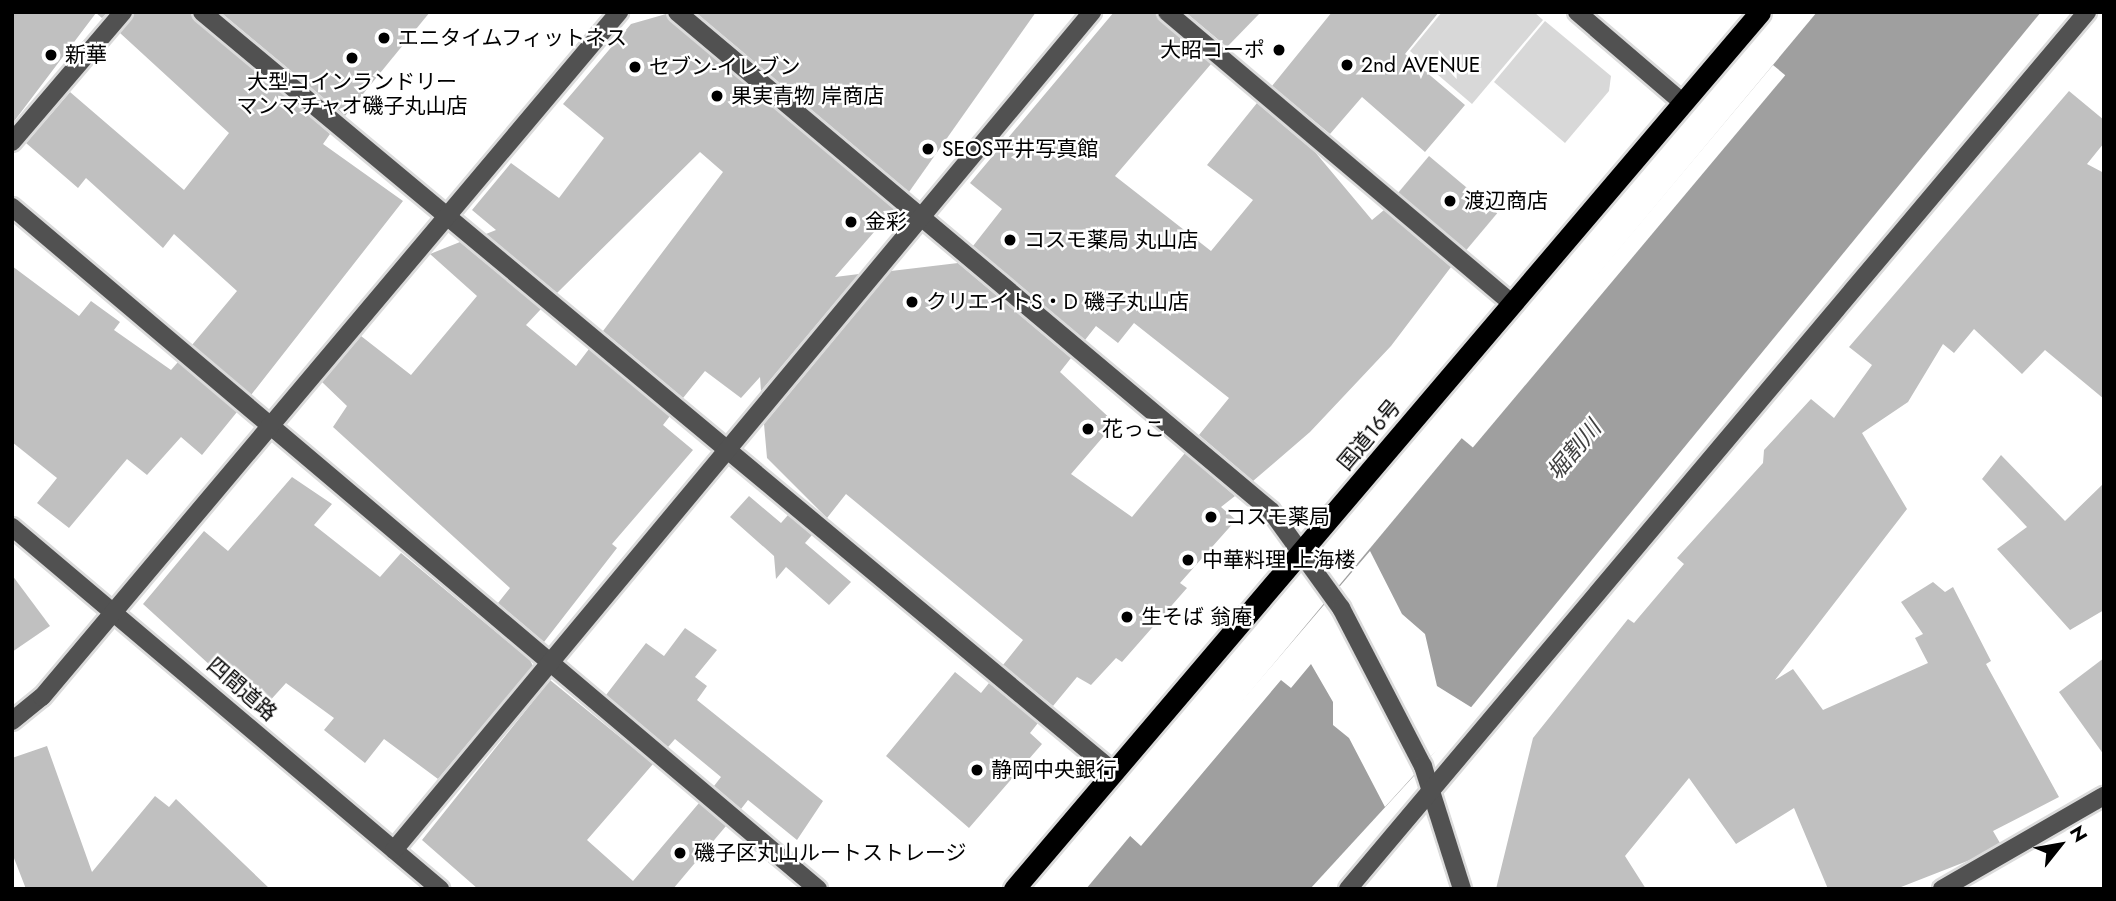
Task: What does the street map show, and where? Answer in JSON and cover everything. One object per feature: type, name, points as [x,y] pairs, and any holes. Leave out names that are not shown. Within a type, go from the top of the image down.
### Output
[{"type":"highway","name":"国道16号","points":[[1014,889],[1760,12]]},
{"type":"street","points":[[12,142],[123,12]]},
{"type":"street","points":[[202,12],[448,213],[727,451],[1114,772]]},
{"type":"street","points":[[12,721],[41,697],[109,610],[619,12]]},
{"type":"street","points":[[677,12],[1271,511],[1303,550],[1333,594],[1423,766],[1462,889]]},
{"type":"street","points":[[394,850],[1092,12]]},
{"type":"street","points":[[1167,12],[1513,304]]},
{"type":"street","points":[[1577,12],[1683,103]]},
{"type":"street","points":[[1348,889],[1433,794],[2087,12]]},
{"type":"street","points":[[12,207],[271,420],[818,889]]},
{"type":"street","name":"四間道路","points":[[12,527],[440,889]]},
{"type":"street","points":[[1942,889],[2104,796]]},
{"type":"shaded area","points":[[1442,12],[1534,12],[1543,20],[1472,104],[1410,51]]},
{"type":"shaded area","points":[[1545,21],[1611,76],[1609,91],[1565,143],[1494,82]]},
{"type":"water","name":"堀割川","points":[[1817,12],[2041,12],[1423,766],[1310,889],[1086,889]]},
{"type":"pier","points":[[1773,65],[1785,75],[1473,448],[1461,437]]},
{"type":"pier","points":[[1370,551],[1402,614],[1425,634],[1437,686],[1474,709],[1385,807],[1349,738],[1333,725],[1333,702],[1311,664],[1291,688],[1281,680],[1141,846],[1128,834]]},
{"type":"building","points":[[12,12],[108,12],[102,18],[96,13],[12,124]]},
{"type":"building","points":[[134,12],[191,12],[330,134],[323,144],[403,201],[251,395],[192,345],[237,291],[174,234],[163,248],[86,178],[78,188],[26,143],[70,92],[184,190],[229,133],[120,33]]},
{"type":"building","points":[[220,12],[430,12],[345,116]]},
{"type":"building","points":[[695,12],[1036,12],[909,192]]},
{"type":"building","points":[[1114,12],[1156,12],[1211,64],[1115,176],[1211,251],[1253,200],[1207,165],[1257,103],[1315,152],[1372,220],[1384,210],[1451,267],[1391,346],[1310,432],[1253,481],[1199,435],[1229,398],[1134,323],[1118,343],[1096,326],[1085,340],[973,246],[1002,209],[970,183]]},
{"type":"building","points":[[1185,12],[1261,12],[1227,47]]},
{"type":"building","points":[[1332,12],[1439,12],[1405,54],[1465,105],[1425,152],[1362,97],[1330,134],[1272,86]]},
{"type":"building","points":[[666,14],[894,209],[835,277],[859,274],[761,391],[760,377],[741,398],[705,371],[683,398],[603,331],[723,172],[700,152],[557,293],[486,234],[496,230],[472,210],[511,163],[559,198],[604,138],[563,104],[631,24]]},
{"type":"building","points":[[2069,91],[2104,120],[2104,143],[2087,164],[2104,173],[2104,399],[2045,350],[2022,374],[1974,329],[1954,353],[1943,344],[1908,402],[1862,433],[1907,509],[1775,680],[1793,669],[1823,710],[1928,663],[1915,638],[1923,634],[1901,602],[1933,582],[1945,592],[1953,587],[1991,661],[1986,664],[2059,797],[1993,831],[2000,843],[1970,860],[1896,889],[1828,889],[1794,808],[1736,844],[1689,778],[1625,856],[1646,889],[1496,889],[1533,738],[1628,619],[1634,623],[1684,564],[1677,558],[1763,463],[1764,450],[1811,399],[1834,418],[1872,365],[1849,347]]},
{"type":"building","name":"渡辺商店","points":[[1429,156],[1497,213],[1466,250],[1398,193]]},
{"type":"building","points":[[460,242],[541,309],[526,325],[576,366],[589,349],[670,416],[663,425],[693,450],[612,544],[617,548],[544,642],[498,603],[510,588],[333,427],[347,406],[322,382],[361,336],[411,375],[477,296],[430,254]]},
{"type":"building","points":[[958,263],[1071,358],[1060,372],[1115,423],[1071,474],[1132,517],[1185,453],[1235,496],[1221,507],[1236,520],[1180,583],[1187,588],[1122,662],[1116,658],[1091,685],[1077,677],[1053,706],[1003,665],[1023,640],[846,494],[827,518],[767,458],[764,424],[891,271]]},
{"type":"building","points":[[12,266],[79,316],[91,301],[120,322],[114,330],[171,370],[178,362],[237,412],[202,455],[181,437],[147,475],[127,459],[69,528],[37,503],[57,478],[12,442]]},
{"type":"building","points":[[2001,455],[2065,521],[2104,483],[2104,610],[2070,630],[1997,549],[2027,527],[1982,479]]},
{"type":"building","points":[[292,477],[332,504],[314,525],[380,577],[401,553],[530,660],[533,666],[438,779],[384,739],[365,763],[324,730],[334,718],[286,683],[267,704],[216,660],[211,666],[143,604],[204,531],[228,551]]},
{"type":"building","points":[[749,496],[781,523],[788,515],[812,535],[805,543],[851,582],[829,605],[786,567],[776,579],[774,556],[730,517]]},
{"type":"building","points":[[12,575],[50,626],[12,652]]},
{"type":"building","points":[[685,628],[717,650],[695,677],[707,686],[697,700],[823,801],[797,840],[748,800],[741,809],[714,786],[721,777],[675,739],[668,747],[606,695],[646,643],[664,656]]},
{"type":"building","points":[[2104,658],[2104,755],[2059,692]]},
{"type":"building","points":[[955,672],[981,693],[989,683],[1038,723],[1030,733],[1042,744],[969,828],[886,756]]},
{"type":"building","points":[[550,680],[653,764],[587,840],[633,881],[699,803],[726,826],[673,889],[478,889],[422,840]]},
{"type":"building","points":[[47,746],[92,872],[155,796],[169,807],[176,799],[270,889],[26,889],[12,853],[12,758]]},
{"type":"place","name":"エニタイムフィットネス","points":[[384,38]]},
{"type":"place","name":"大昭コーポ","points":[[1279,50]]},
{"type":"place","name":"新華","points":[[51,55]]},
{"type":"place","name":"大型コインランドリー マンマチャオ磯子丸山店","points":[[352,58]]},
{"type":"place","name":"2nd AVENUE","points":[[1347,65]]},
{"type":"place","name":"セブン-イレブン","points":[[635,67]]},
{"type":"place","name":"果実青物 岸商店","points":[[717,96]]},
{"type":"place","name":"SEOS平井写真館","points":[[928,149]]},
{"type":"place","name":"渡辺商店","points":[[1450,201]]},
{"type":"place","name":"金彩","points":[[851,222]]},
{"type":"place","name":"コスモ薬局 丸山店","points":[[1010,240]]},
{"type":"place","name":"クリエイトS・D 磯子丸山店","points":[[912,302]]},
{"type":"place","name":"花っこ","points":[[1088,429]]},
{"type":"place","name":"コスモ薬局","points":[[1211,517]]},
{"type":"place","name":"中華料理 上海楼","points":[[1188,560]]},
{"type":"place","name":"生そば 翁庵","points":[[1127,617]]},
{"type":"place","name":"静岡中央銀行","points":[[977,770]]},
{"type":"place","name":"磯子区丸山ルートストレージ","points":[[680,853]]}]
